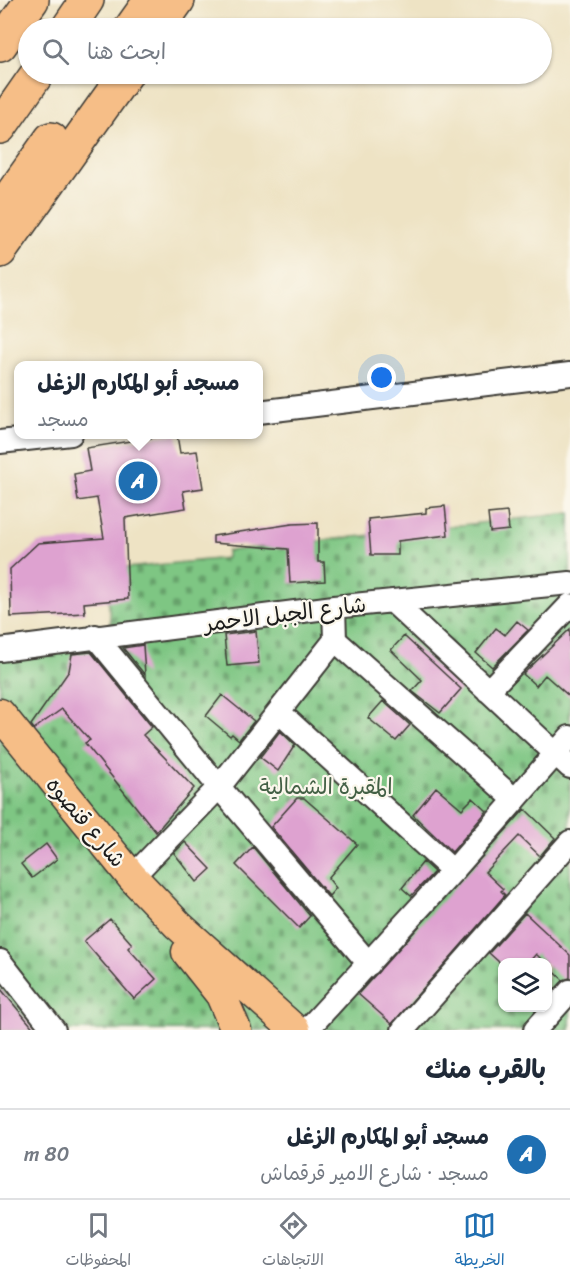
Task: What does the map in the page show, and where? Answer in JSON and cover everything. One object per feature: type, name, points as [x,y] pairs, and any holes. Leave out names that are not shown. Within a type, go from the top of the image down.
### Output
[{"type":"highway","points":[[19,18],[32,0]]},
{"type":"highway","points":[[75,18],[87,0]]},
{"type":"highway","points":[[138,18],[151,0]]},
{"type":"highway","points":[[165,18],[178,0]]},
{"type":"highway","points":[[0,45],[18,20]]},
{"type":"highway","points":[[0,127],[30,84]]},
{"type":"highway","points":[[0,211],[92,84]]},
{"type":"highway","points":[[0,251],[119,84]]},
{"type":"main road","name":"شارع قنصوه","points":[[5,727],[132,877],[178,925],[295,1030]]},
{"type":"main road","points":[[178,925],[189,955],[221,995],[236,1030]]},
{"type":"street","points":[[263,411],[570,374]]},
{"type":"street","points":[[0,442],[30,439]]},
{"type":"street","name":"شارع الجبل الاحمر","points":[[0,650],[334,607],[570,583]]},
{"type":"street","points":[[307,1030],[453,871],[514,800],[565,752],[488,691],[392,601]]},
{"type":"street","points":[[488,691],[570,605]]},
{"type":"street","points":[[132,877],[219,788],[335,640],[334,607]]},
{"type":"street","points":[[95,636],[219,788],[369,963]]},
{"type":"street","points":[[335,640],[514,800]]},
{"type":"street","points":[[280,713],[453,871]]},
{"type":"street","points":[[403,1030],[570,842]]},
{"type":"street","points":[[0,961],[54,1030]]},
{"type":"street","points":[[535,1030],[570,991]]},
{"type":"green space","name":"المقبرة الشمالية","points":[[570,513],[570,1030],[0,1030],[0,646],[111,631],[106,570],[227,558],[227,551]]},
{"type":"building","points":[[143,439],[178,439],[180,453],[197,451],[203,488],[183,491],[186,508],[125,518],[128,599],[84,603],[85,613],[11,617],[10,569],[38,543],[104,538],[97,498],[78,501],[74,474],[90,471],[86,448]]},
{"type":"building","points":[[445,506],[448,535],[398,541],[398,555],[371,555],[368,519],[426,513],[426,508]]},
{"type":"building","points":[[507,512],[509,530],[490,532],[488,514]]},
{"type":"building","points":[[318,523],[318,562],[324,562],[325,581],[290,583],[288,549],[213,543],[213,536],[292,524]]},
{"type":"building","points":[[517,621],[528,630],[492,667],[476,653],[496,628],[505,635]]},
{"type":"building","points":[[570,629],[570,697],[545,675],[536,686],[523,674]]},
{"type":"building","points":[[256,631],[259,663],[227,666],[224,635]]},
{"type":"building","points":[[404,636],[461,689],[440,713],[412,691],[422,680],[391,650]]},
{"type":"building","points":[[143,645],[145,675],[123,648]]},
{"type":"building","points":[[91,652],[152,727],[143,735],[194,788],[156,832],[85,743],[90,740],[62,709],[34,729],[31,725],[69,671],[72,654]]},
{"type":"building","points":[[222,695],[254,721],[239,740],[232,734],[230,736],[206,716]]},
{"type":"building","points":[[383,701],[410,725],[396,741],[368,718]]},
{"type":"building","points":[[280,731],[295,745],[278,771],[260,757]]},
{"type":"building","points":[[436,787],[462,809],[473,798],[487,811],[452,852],[413,815]]},
{"type":"building","points":[[297,798],[304,798],[357,844],[328,878],[336,888],[329,896],[271,827]]},
{"type":"building","points":[[525,809],[555,838],[540,856],[519,836],[485,872],[503,889],[501,891],[505,895],[392,1024],[358,994]]},
{"type":"building","points":[[185,842],[211,869],[197,882],[174,853]]},
{"type":"building","points":[[46,844],[57,859],[32,878],[21,864]]},
{"type":"building","points":[[253,847],[310,916],[299,928],[236,865]]},
{"type":"building","points":[[423,862],[434,872],[411,896],[402,888]]},
{"type":"building","points":[[525,913],[570,955],[570,978],[563,980],[552,969],[552,958],[540,958],[536,954],[532,958],[498,958],[498,961],[489,953]]},
{"type":"building","points":[[110,919],[132,944],[128,948],[156,979],[134,999],[84,941]]},
{"type":"building","points":[[0,988],[35,1030],[0,1030]]},
{"type":"place","name":"مسجد أبو المكارم الزغل","points":[[138,481]]}]
